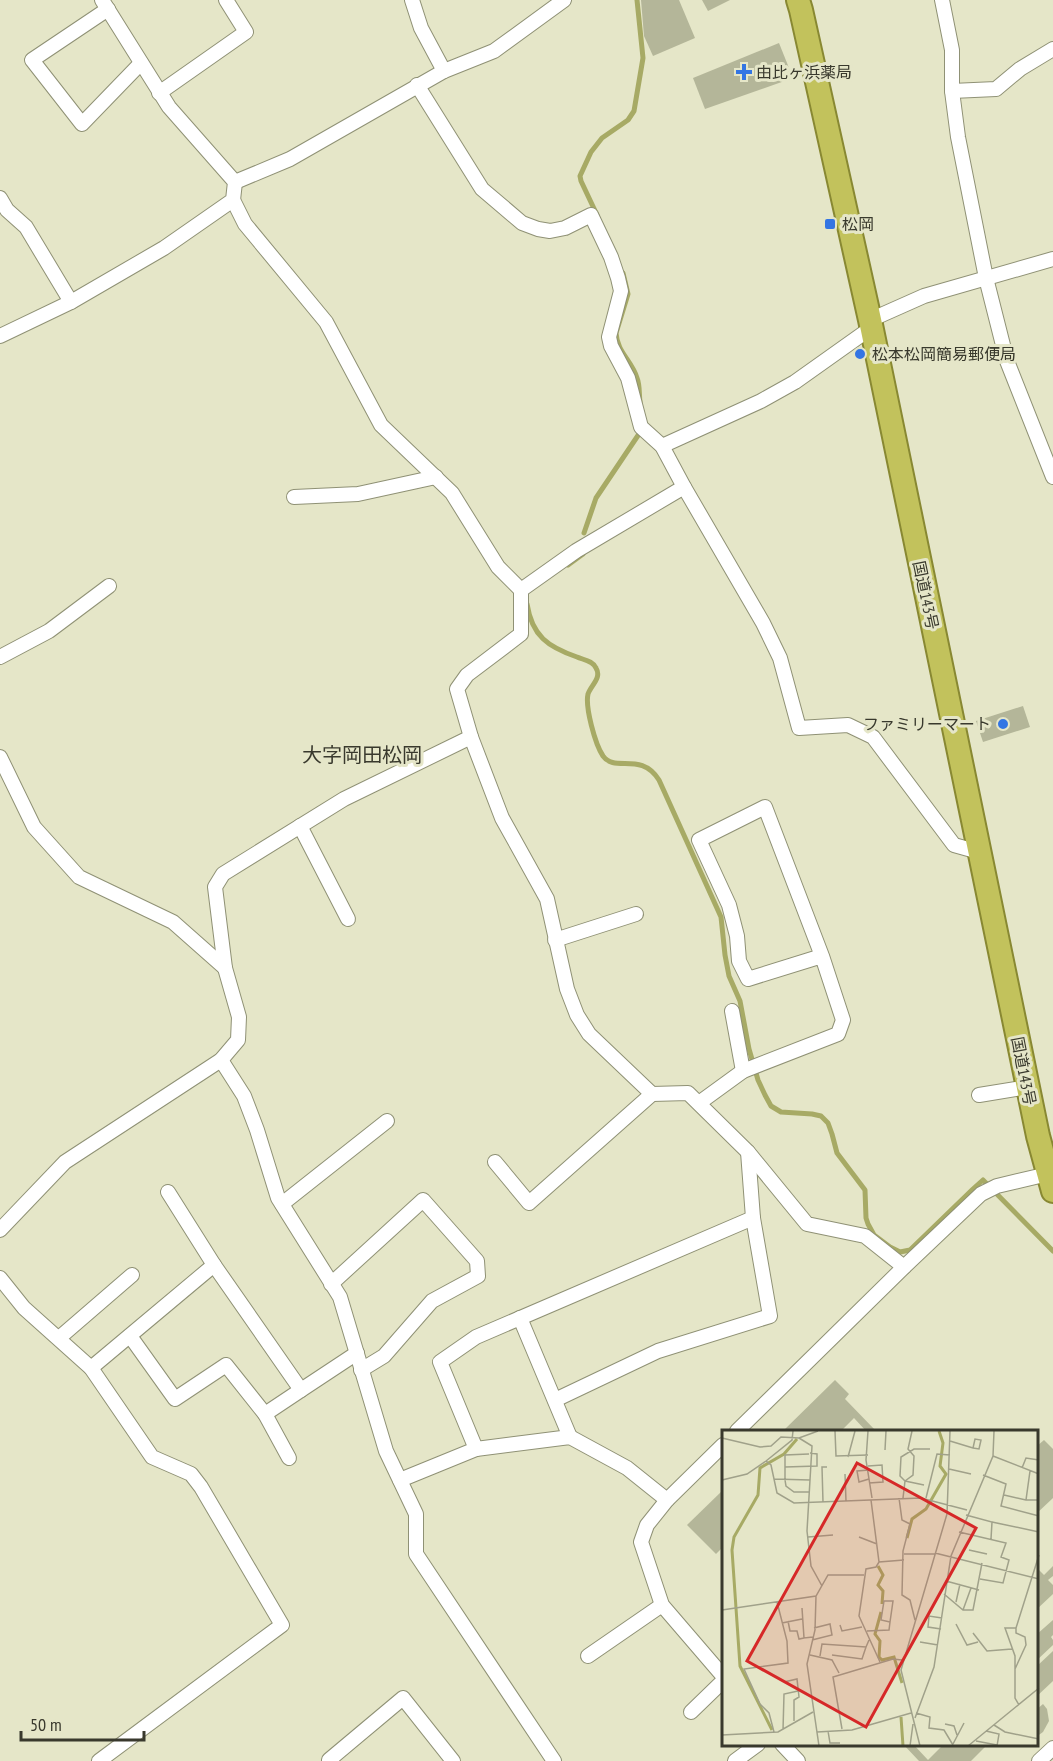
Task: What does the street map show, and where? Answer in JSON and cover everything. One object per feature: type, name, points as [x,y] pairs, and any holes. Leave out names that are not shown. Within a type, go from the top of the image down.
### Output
[{"type":"highway","name":"国道143号","points":[[798,0],[825,111],[1038,1136],[1050,1182]]},
{"type":"street","points":[[159,93],[246,32],[226,0]]},
{"type":"street","points":[[412,0],[421,28],[444,71]]},
{"type":"street","points":[[235,182],[290,159],[444,71],[494,51],[564,0]]},
{"type":"street","points":[[942,0],[952,50],[952,91],[958,137],[986,278],[1008,361],[1052,471]]},
{"type":"street","points":[[141,63],[82,124],[32,60],[105,4],[169,107],[235,182],[233,200],[245,224],[326,322],[381,425],[452,494],[498,567],[521,590],[521,634],[467,675],[457,689],[471,737],[502,818],[547,899],[567,989],[577,1015],[589,1034],[652,1094]]},
{"type":"street","points":[[952,91],[996,89],[1020,69],[1053,49]]},
{"type":"street","points":[[417,85],[482,189],[522,223],[550,231],[565,228],[591,215],[611,257],[621,291],[609,337],[611,346],[628,378],[643,429],[662,446],[763,624],[780,658],[799,728],[848,725],[873,737],[954,846],[979,852]]},
{"type":"street","points":[[0,198],[7,210],[26,227],[71,302]]},
{"type":"street","points":[[0,336],[71,302],[164,248],[233,200]]},
{"type":"street","points":[[662,446],[787,387],[870,324],[924,296],[1053,259]]},
{"type":"street","points":[[294,496],[358,494],[436,477]]},
{"type":"street","points":[[521,590],[576,550],[684,488]]},
{"type":"street","points":[[0,657],[49,631],[109,586]]},
{"type":"street","points":[[0,1230],[65,1162],[221,1060],[238,1040],[239,1017],[225,968],[215,887],[223,874],[344,799],[471,737]]},
{"type":"street","points":[[0,757],[34,827],[79,877],[173,922],[225,968]]},
{"type":"street","points":[[699,1103],[750,1069],[838,1034],[843,1020],[822,956],[765,807],[699,840],[729,905],[737,936],[739,962],[748,979],[822,956]]},
{"type":"street","points":[[300,826],[348,919]]},
{"type":"street","points":[[555,939],[636,914]]},
{"type":"street","points":[[732,1011],[750,1069]]},
{"type":"street","points":[[221,1060],[244,1096],[274,1187],[282,1204],[340,1297],[386,1451],[416,1514],[416,1554],[554,1761]]},
{"type":"street","points":[[979,1095],[1028,1087]]},
{"type":"street","points":[[495,1162],[529,1203],[652,1094],[688,1093],[748,1152],[807,1224],[865,1236],[904,1267]]},
{"type":"street","points":[[282,1204],[387,1121]]},
{"type":"street","points":[[555,1401],[658,1351],[770,1316],[753,1218],[748,1152]]},
{"type":"street","points":[[738,1430],[981,1194],[997,1186],[1050,1182]]},
{"type":"street","points":[[168,1192],[214,1265],[301,1390]]},
{"type":"street","points":[[331,1284],[423,1200],[477,1261],[478,1276],[432,1301],[384,1356],[362,1370]]},
{"type":"street","points":[[476,1449],[440,1362],[476,1337],[753,1218]]},
{"type":"street","points":[[91,1368],[214,1265]]},
{"type":"street","points":[[59,1338],[132,1275]]},
{"type":"street","points":[[0,1278],[24,1308],[91,1368],[152,1457],[191,1474],[201,1486],[282,1625],[99,1761]]},
{"type":"street","points":[[520,1318],[570,1437]]},
{"type":"street","points":[[130,1336],[174,1399],[226,1365],[265,1414],[289,1458]]},
{"type":"street","points":[[265,1414],[357,1353]]},
{"type":"street","points":[[400,1480],[476,1449],[570,1437],[627,1468],[666,1500]]},
{"type":"street","points":[[722,1445],[666,1500],[647,1525],[641,1542],[662,1605],[722,1675]]},
{"type":"street","points":[[588,1656],[662,1605]]},
{"type":"street","points":[[691,1712],[722,1682]]},
{"type":"street","points":[[329,1760],[403,1698],[453,1761]]},
{"type":"street","points":[[735,1761],[755,1746]]},
{"type":"street","points":[[784,1746],[798,1761]]},
{"type":"street","points":[[1040,1761],[1053,1748]]},
{"type":"building","points":[[641,0],[679,0],[695,38],[653,56],[644,36]]},
{"type":"building","points":[[702,0],[730,0],[708,11]]},
{"type":"building","points":[[779,43],[793,78],[705,109],[693,78]]},
{"type":"building","name":"ファミリーマート","points":[[1023,706],[1030,727],[983,742],[976,721]]},
{"type":"building","points":[[835,1380],[849,1394],[845,1399],[875,1430],[865,1430],[854,1418],[842,1430],[784,1430]]},
{"type":"building","points":[[1044,1440],[1053,1449],[1053,1498],[1038,1512],[1038,1445]]},
{"type":"building","points":[[722,1491],[722,1548],[716,1554],[687,1525]]},
{"type":"building","points":[[1053,1566],[1053,1576],[1048,1580],[1053,1585],[1053,1594],[1038,1608],[1038,1569],[1044,1575]]},
{"type":"building","points":[[1053,1620],[1051,1637],[1053,1645],[1038,1659],[1038,1633]]},
{"type":"building","points":[[1053,1651],[1053,1681],[1038,1695],[1038,1665]]},
{"type":"building","points":[[1043,1704],[1047,1709],[1049,1721],[1043,1732],[1038,1736],[1038,1708]]},
{"type":"building","points":[[905,1746],[915,1746],[928,1760],[942,1746],[986,1746],[971,1761],[919,1761]]},
{"type":"waterway","points":[[597,215],[580,176],[591,152],[602,138],[628,120],[634,111],[643,58],[637,0]]},
{"type":"waterway","points":[[623,273],[628,294],[616,333],[619,346],[637,378],[640,402]]},
{"type":"waterway","points":[[584,533],[596,498],[643,428]]},
{"type":"waterway","points":[[568,565],[583,554]]},
{"type":"waterway","points":[[527,604],[533,624],[543,639],[558,649],[591,662],[595,666],[598,675],[587,700],[594,735],[603,756],[614,763],[644,766],[652,771],[659,780],[721,917],[729,976],[740,1001],[749,1049],[765,1095],[771,1106],[781,1112],[821,1116],[828,1123],[837,1153],[865,1190],[866,1218],[874,1235],[900,1252],[910,1250],[983,1180],[1053,1251]]},
{"type":"place","name":"由比ヶ浜薬局","points":[[744,72]]},
{"type":"place","name":"松岡","points":[[830,224]]},
{"type":"place","name":"松本松岡簡易郵便局","points":[[860,354]]},
{"type":"place","name":"ファミリーマート","points":[[1003,724]]},
{"type":"district","name":"大字岡田松岡","points":[[362,755]]}]
